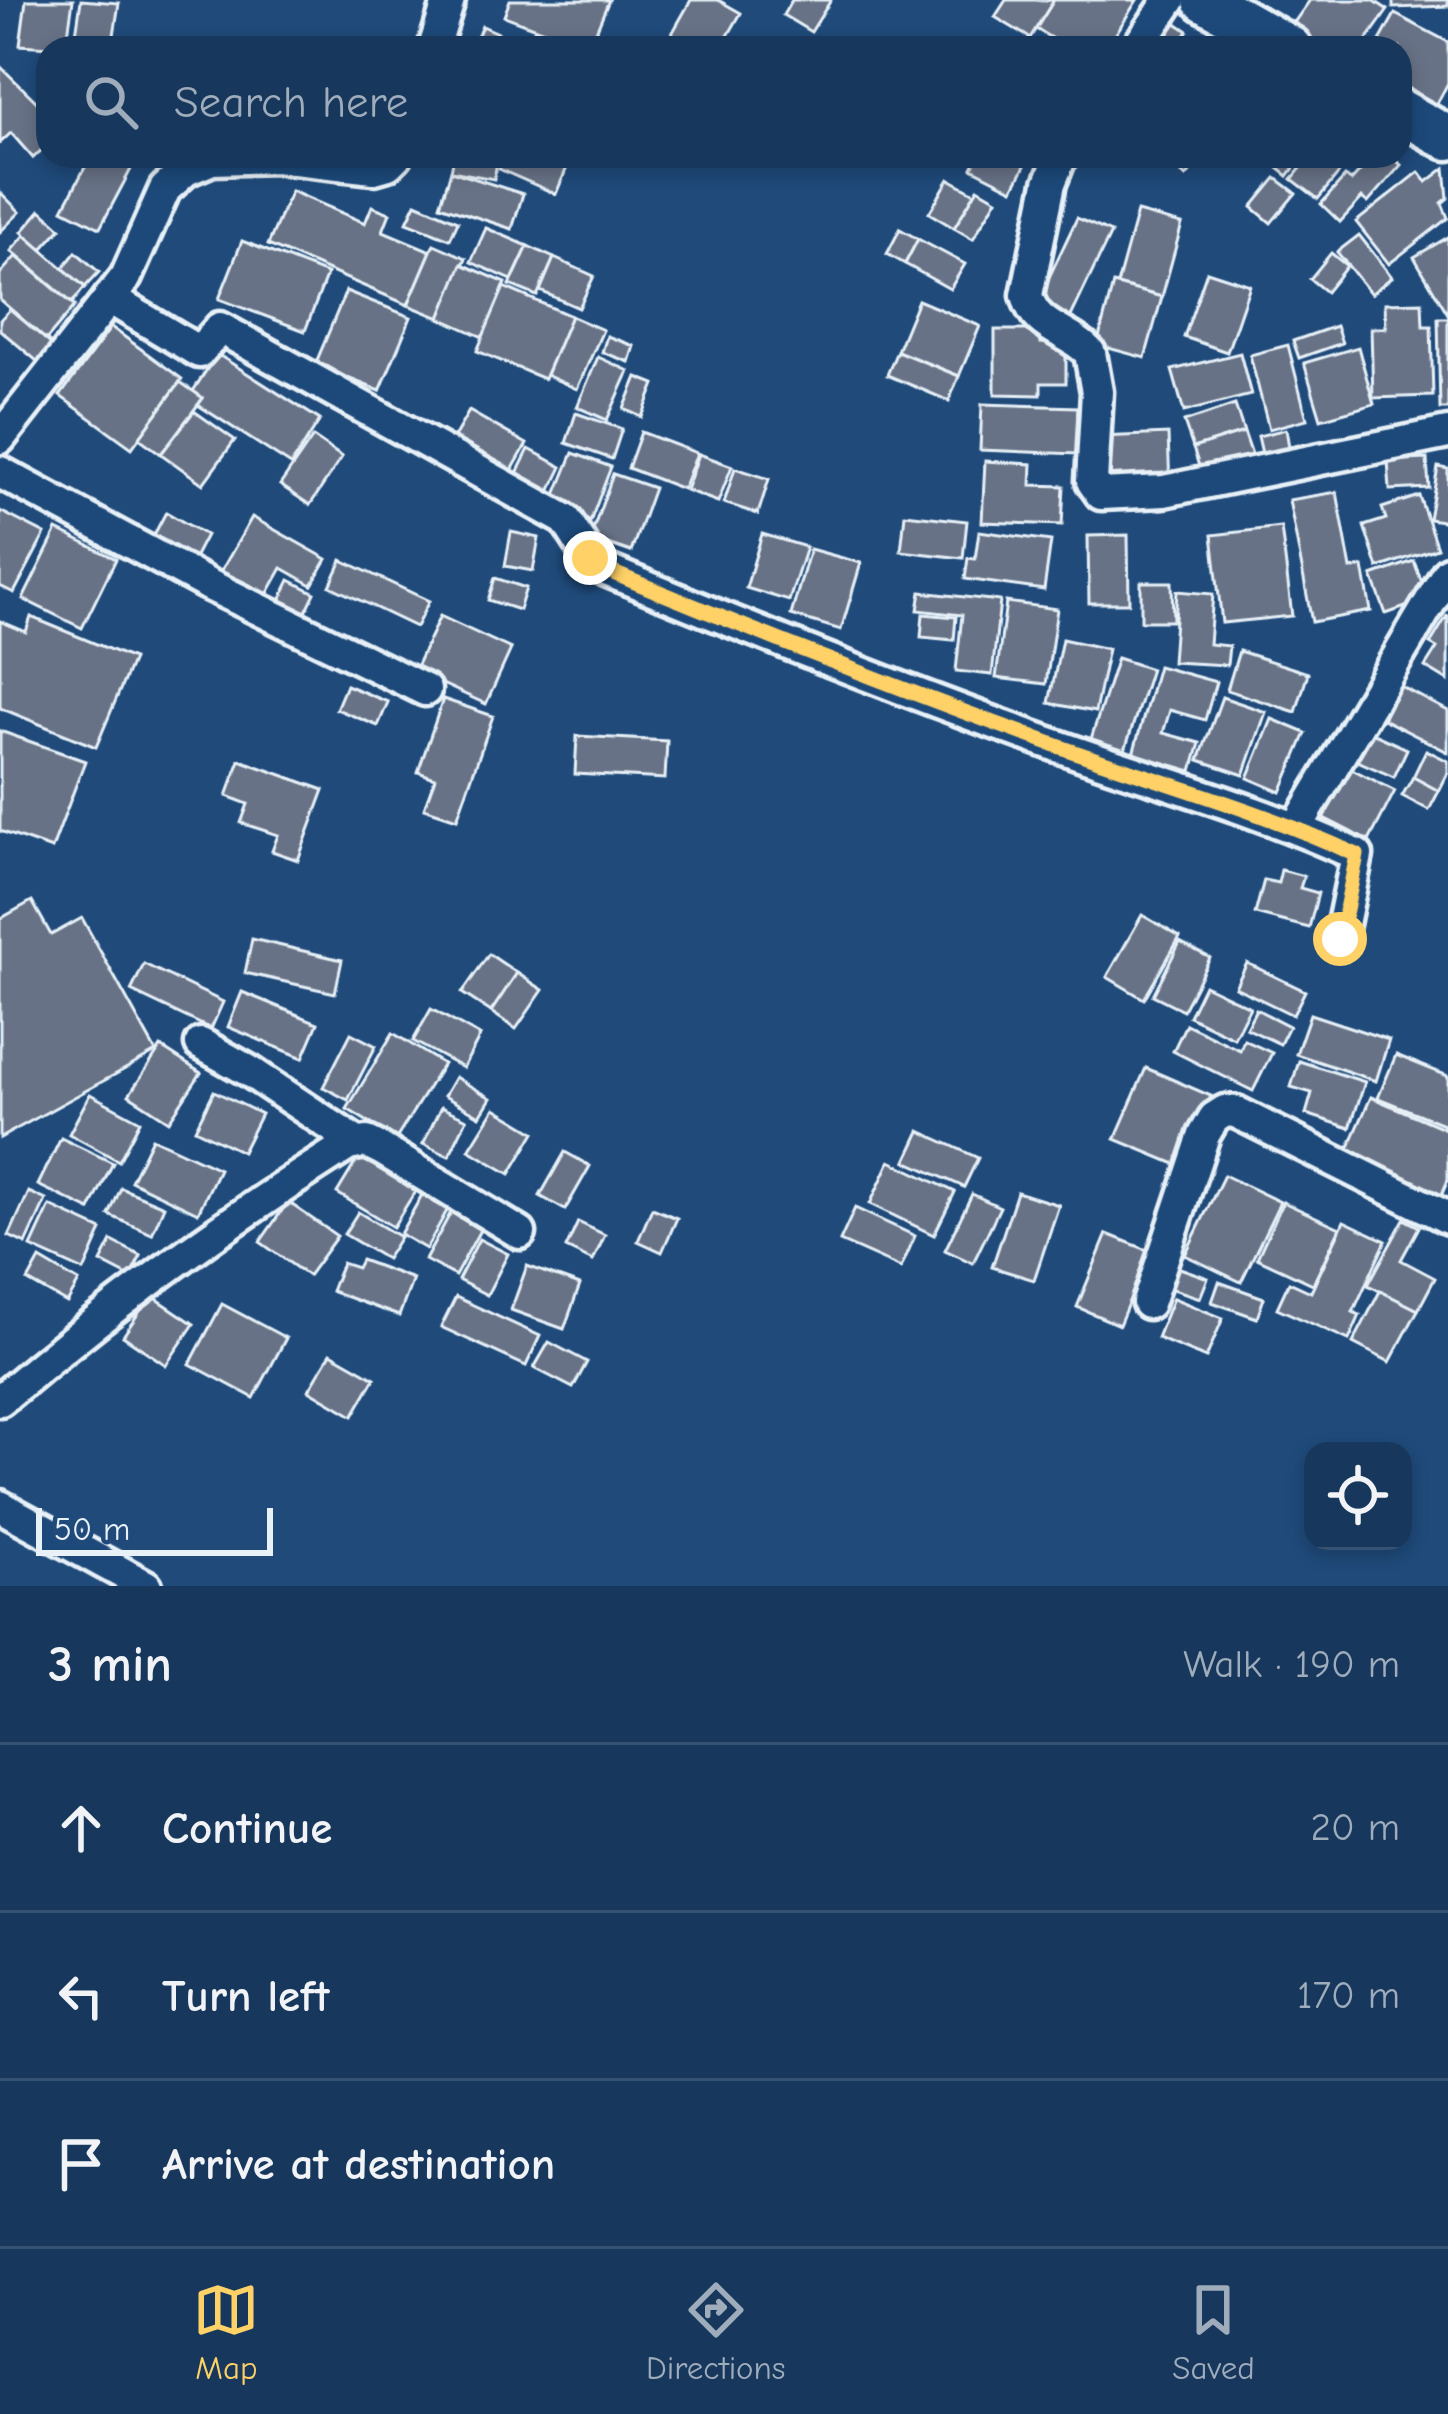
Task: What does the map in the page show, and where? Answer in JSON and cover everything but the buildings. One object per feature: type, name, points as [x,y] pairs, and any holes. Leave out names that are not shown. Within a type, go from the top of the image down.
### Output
[{"type":"street","points":[[438,36],[449,0]]},
{"type":"street","points":[[1144,36],[1170,0]]},
{"type":"street","points":[[1205,0],[1269,36]]},
{"type":"street","points":[[1412,118],[1448,138]]},
{"type":"street","points":[[0,437],[126,277],[165,189],[191,168]]},
{"type":"street","points":[[1056,168],[1028,296],[1032,312],[1042,323],[1084,345],[1090,353],[1097,392],[1092,481],[1101,494],[1165,491],[1448,433]]},
{"type":"street","points":[[109,298],[199,352],[220,328],[566,520],[590,558],[606,570],[848,668],[1297,827],[1357,855],[1340,939]]},
{"type":"street","points":[[0,472],[207,584],[425,690]]},
{"type":"street","points":[[1297,827],[1448,572]]},
{"type":"street","points":[[201,1045],[357,1143],[381,1148],[520,1233]]},
{"type":"street","points":[[1148,1303],[1204,1135],[1214,1118],[1225,1111],[1236,1112],[1448,1219]]},
{"type":"street","points":[[0,1400],[66,1344],[203,1243],[279,1189],[357,1143]]},
{"type":"street","points":[[0,1506],[146,1586]]},
{"type":"route","points":[[590,558],[606,570],[804,652],[1066,749],[1297,827],[1357,855],[1340,939]]}]
